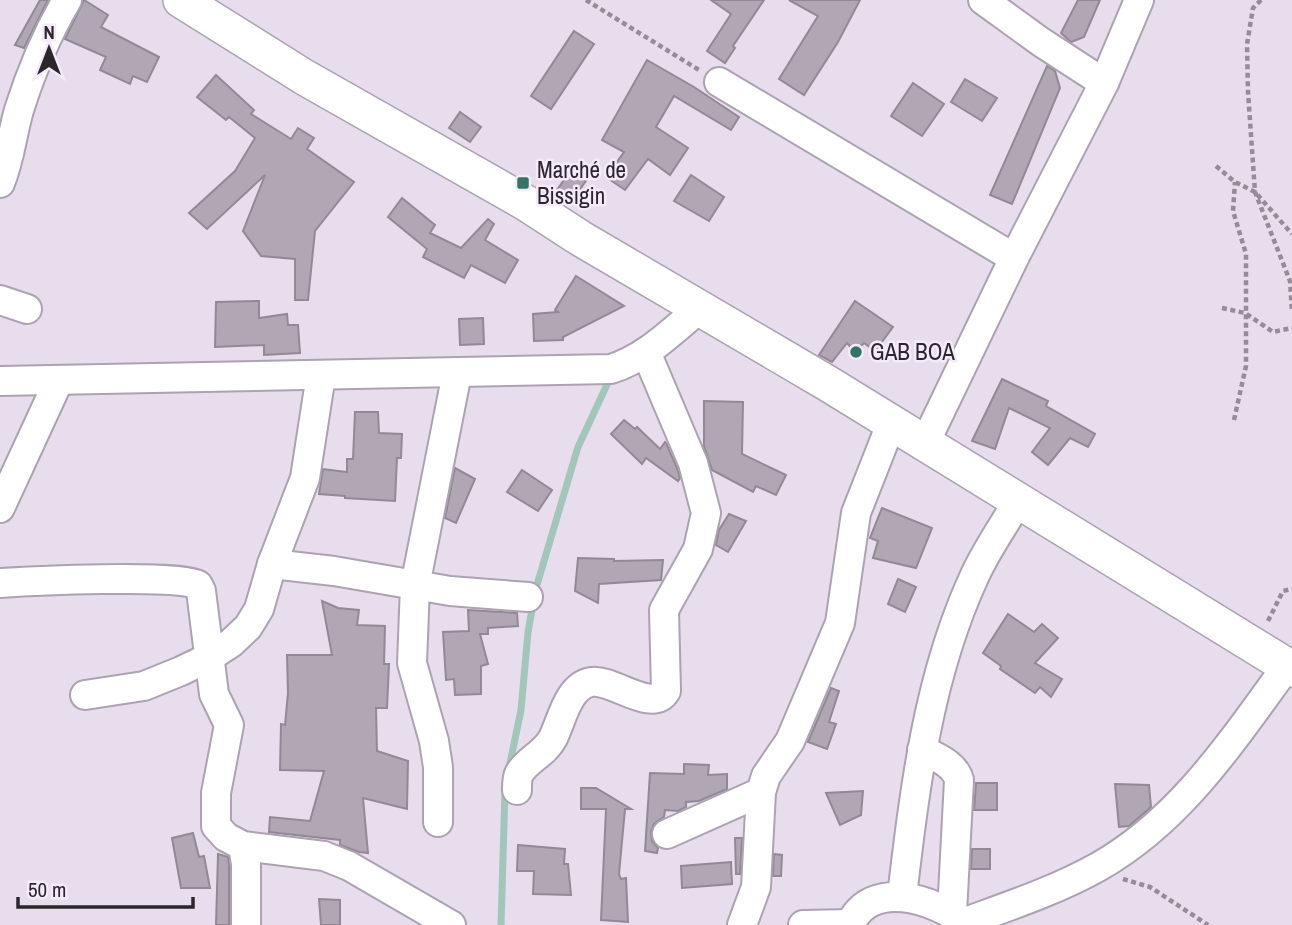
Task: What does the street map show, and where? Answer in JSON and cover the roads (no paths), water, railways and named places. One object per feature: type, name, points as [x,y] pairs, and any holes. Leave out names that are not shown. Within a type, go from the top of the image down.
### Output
[{"type":"main road","points":[[181,0],[304,77],[526,203],[699,309],[827,383],[1290,668]]},
{"type":"street","points":[[0,183],[24,95],[66,0]]},
{"type":"street","points":[[983,0],[1021,29],[1104,83]]},
{"type":"street","points":[[925,443],[1014,258],[1104,83],[1139,0]]},
{"type":"street","points":[[719,82],[1014,258]]},
{"type":"street","points":[[0,300],[27,309]]},
{"type":"street","points":[[0,381],[611,369],[629,363],[646,352],[699,309]]},
{"type":"street","points":[[517,790],[519,775],[527,763],[544,752],[574,691],[583,684],[596,681],[646,699],[656,699],[666,691],[664,610],[698,550],[706,513],[693,463],[646,352]]},
{"type":"street","points":[[438,822],[438,767],[434,741],[412,663],[415,586],[457,373]]},
{"type":"street","points":[[85,695],[144,686],[208,658],[231,643],[248,627],[259,609],[272,564],[305,478],[321,375]]},
{"type":"street","points":[[0,508],[59,380]]},
{"type":"street","points":[[741,925],[756,887],[761,792],[766,776],[790,741],[840,622],[856,513],[891,424]]},
{"type":"street","points":[[902,897],[910,822],[922,750],[946,653],[975,574],[1018,500]]},
{"type":"street","points":[[272,564],[334,571],[450,591],[528,597]]},
{"type":"street","points":[[0,583],[41,580],[193,582],[198,585],[214,694],[229,725],[216,793],[216,826],[226,837],[243,846],[324,856],[349,866],[451,925]]},
{"type":"street","points":[[803,925],[830,922],[850,924],[858,910],[871,900],[902,897],[926,902],[961,920],[1054,887],[1098,867],[1163,820],[1191,793],[1290,668]]},
{"type":"street","points":[[922,750],[952,767],[959,780],[961,920]]},
{"type":"street","points":[[667,834],[761,792]]},
{"type":"street","points":[[243,846],[246,864],[246,925]]},
{"type":"waterway","points":[[509,768],[521,710],[528,632],[536,588],[578,447],[611,376]]},
{"type":"waterway","points":[[501,925],[505,790]]},
{"type":"place","name":"Marché de Bissigin","points":[[523,183]]},
{"type":"place","name":"GAB BOA","points":[[856,352]]}]
